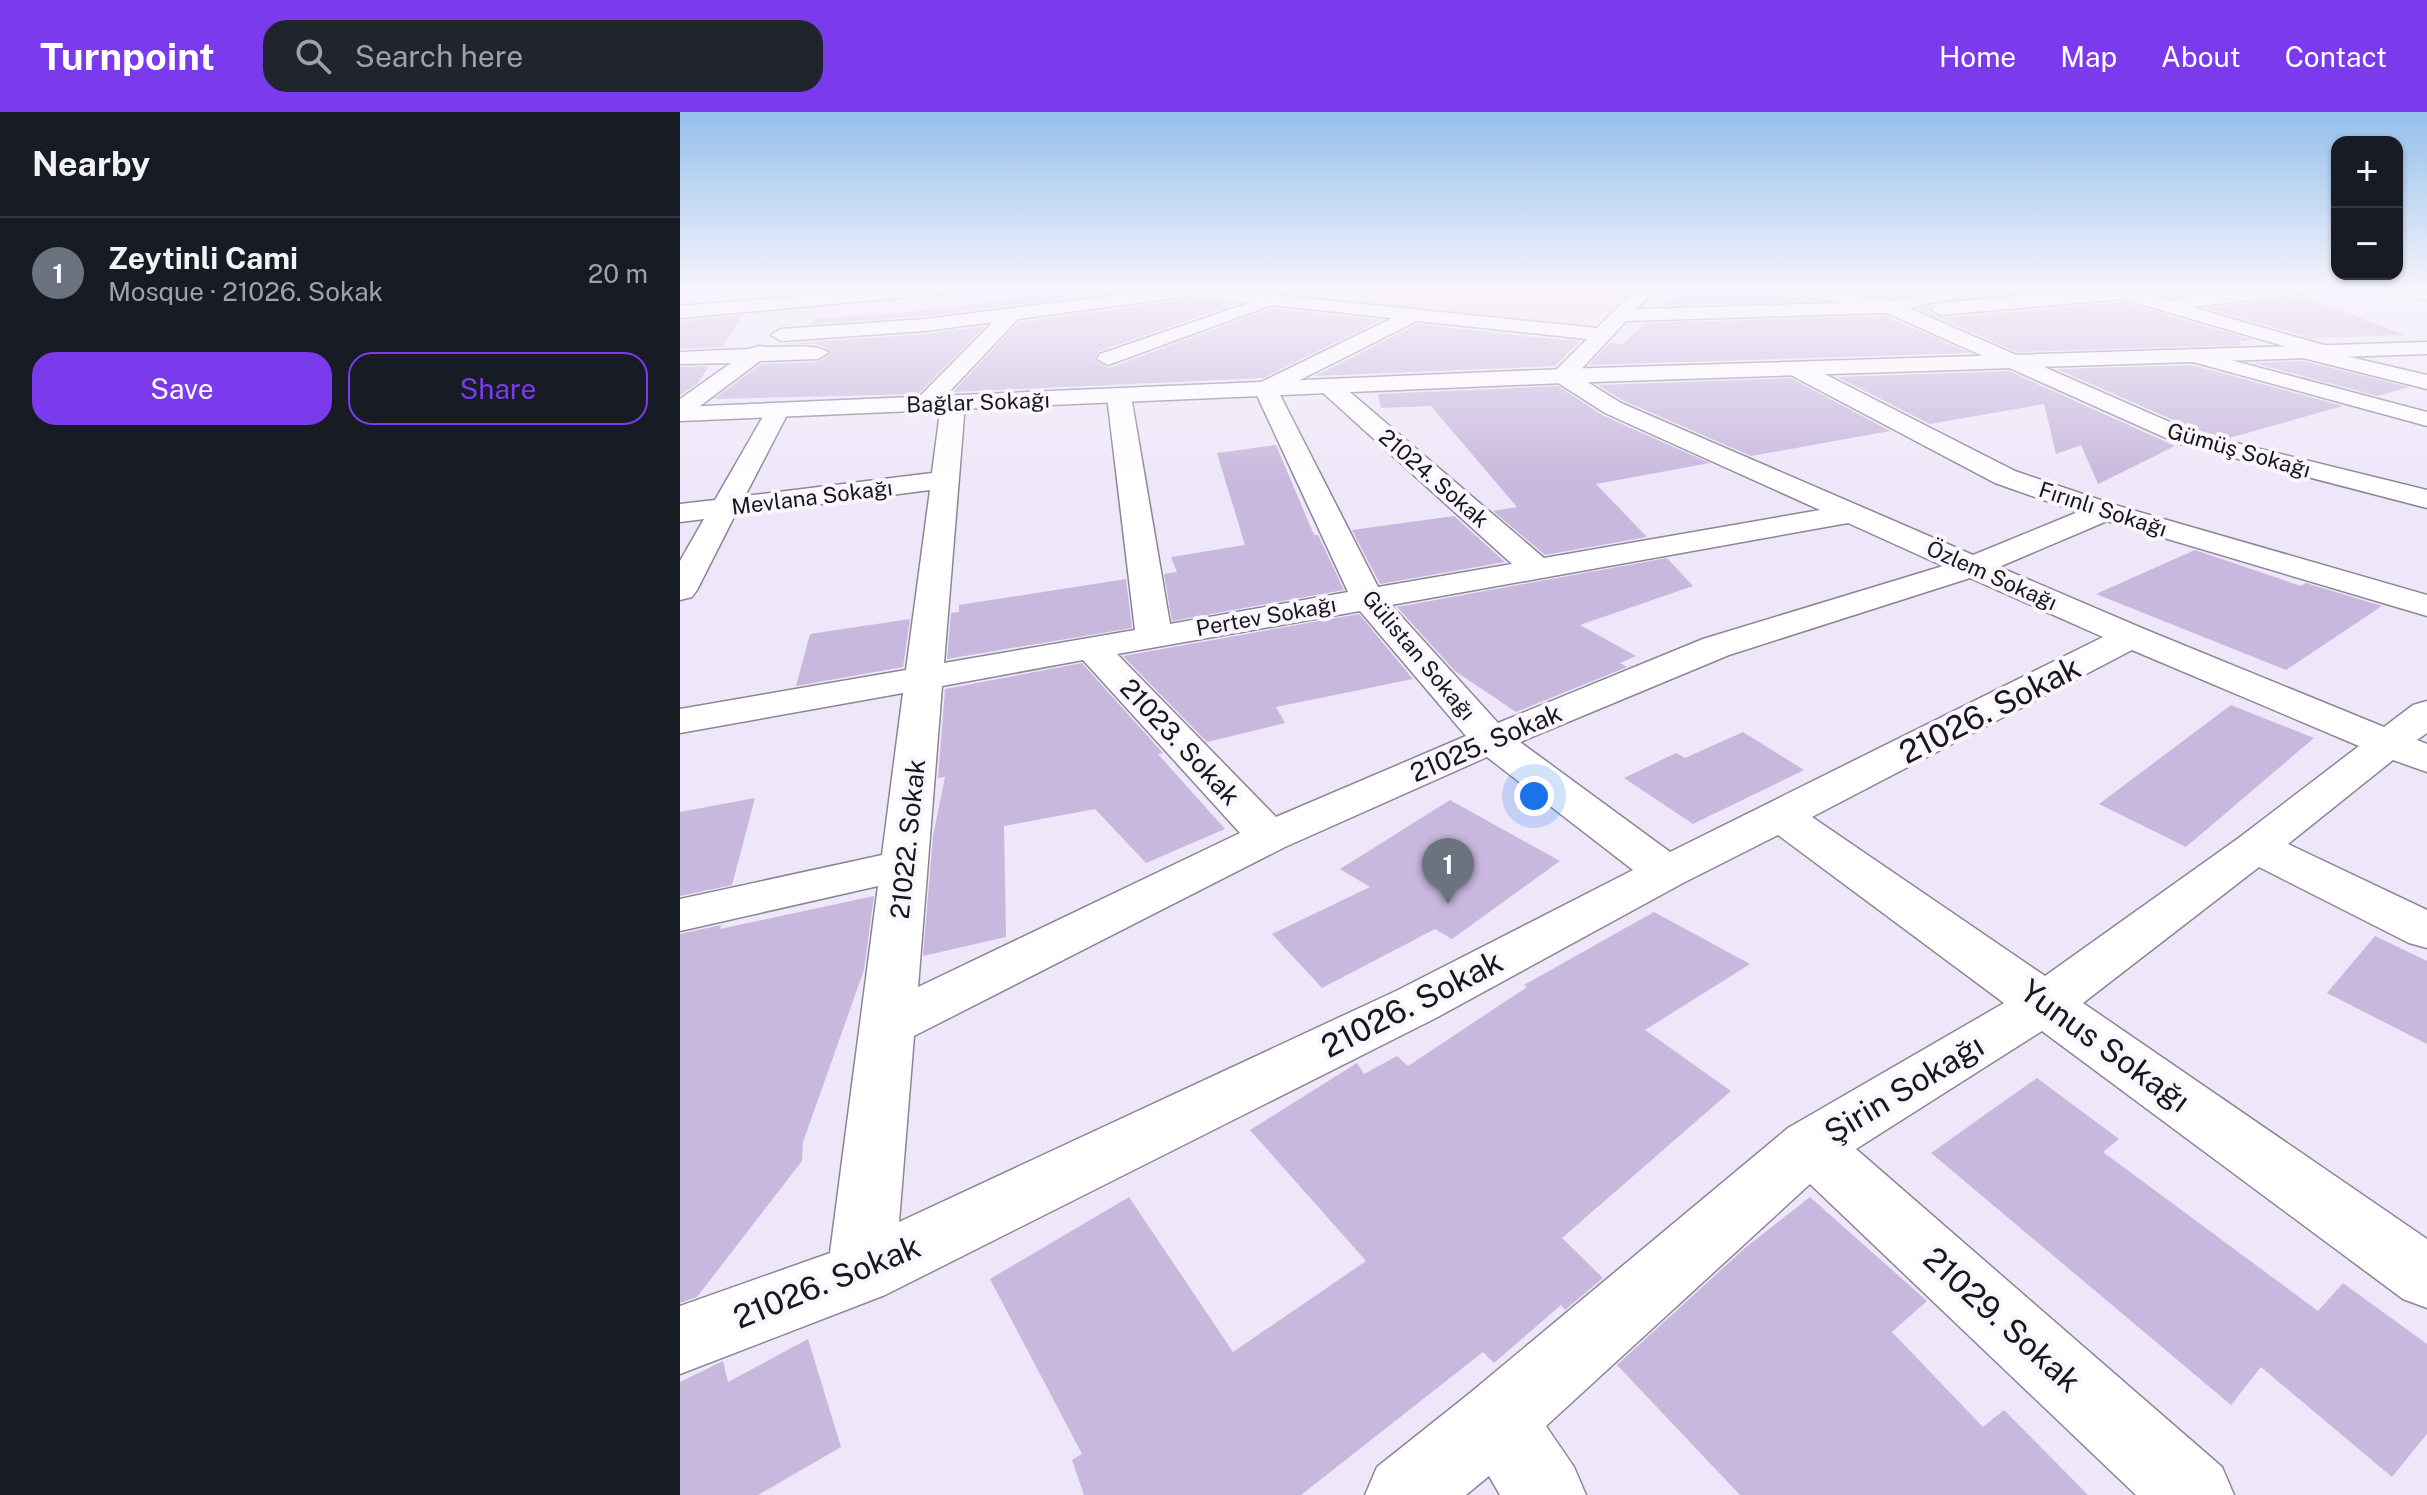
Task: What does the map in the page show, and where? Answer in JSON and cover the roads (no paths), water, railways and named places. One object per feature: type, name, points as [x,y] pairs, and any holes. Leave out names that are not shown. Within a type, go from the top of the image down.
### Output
[{"type":"street","points":[[680,412],[758,353]]},
{"type":"street","points":[[680,358],[835,353]]},
{"type":"street","points":[[939,404],[976,353]]},
{"type":"street","points":[[1088,398],[1111,353]]},
{"type":"street","points":[[1108,359],[1126,353]]},
{"type":"street","points":[[1265,389],[1338,353]]},
{"type":"street","points":[[1563,376],[1586,353]]},
{"type":"street","name":"Gümüş Sokağı","points":[[1992,353],[2186,438],[2427,499]]},
{"type":"street","name":"Bağlar Sokağı","points":[[680,412],[777,411],[1563,376],[2291,353]]},
{"type":"street","points":[[2315,353],[2427,382]]},
{"type":"street","points":[[2189,355],[2427,419]]},
{"type":"street","name":"Fırınlı Sokağı","points":[[1795,368],[2005,477],[2105,511],[2427,606]]},
{"type":"street","name":"Özlem Sokağı","points":[[1563,376],[1613,408],[2131,637],[2413,739]]},
{"type":"street","name":"21024. Sokak","points":[[1330,387],[1538,570]]},
{"type":"street","name":"Gülistan Sokağı","points":[[1265,389],[1367,598],[1491,740],[1666,872]]},
{"type":"street","points":[[1119,396],[1154,636]]},
{"type":"street","name":"21022. Sokak","points":[[861,1273],[945,480],[939,404]]},
{"type":"street","points":[[680,590],[777,411]]},
{"type":"street","name":"Mevlana Sokağı","points":[[680,513],[945,480]]},
{"type":"street","name":"21025. Sokak","points":[[888,1025],[1269,837],[1491,740],[1716,647],[1972,567],[2105,511]]},
{"type":"street","name":"Pertev Sokağı","points":[[680,721],[1853,513]]},
{"type":"street","name":"21026. Sokak","points":[[680,1340],[861,1273],[1415,1005],[1666,872],[2131,637]]},
{"type":"street","name":"21023. Sokak","points":[[1091,648],[1269,837]]},
{"type":"street","name":"Şirin Sokağı","points":[[1405,1495],[1497,1420],[1810,1146],[2046,1003],[2256,847],[2413,739]]},
{"type":"street","name":"Yunus Sokağı","points":[[1781,816],[2427,1277]]},
{"type":"street","points":[[2256,847],[2427,931]]},
{"type":"street","points":[[680,915],[905,865]]},
{"type":"street","name":"21029. Sokak","points":[[1810,1146],[2194,1495]]},
{"type":"street","points":[[1497,1420],[1546,1495]]},
{"type":"place","name":"Zeytinli Cami","points":[[1448,904]]}]
